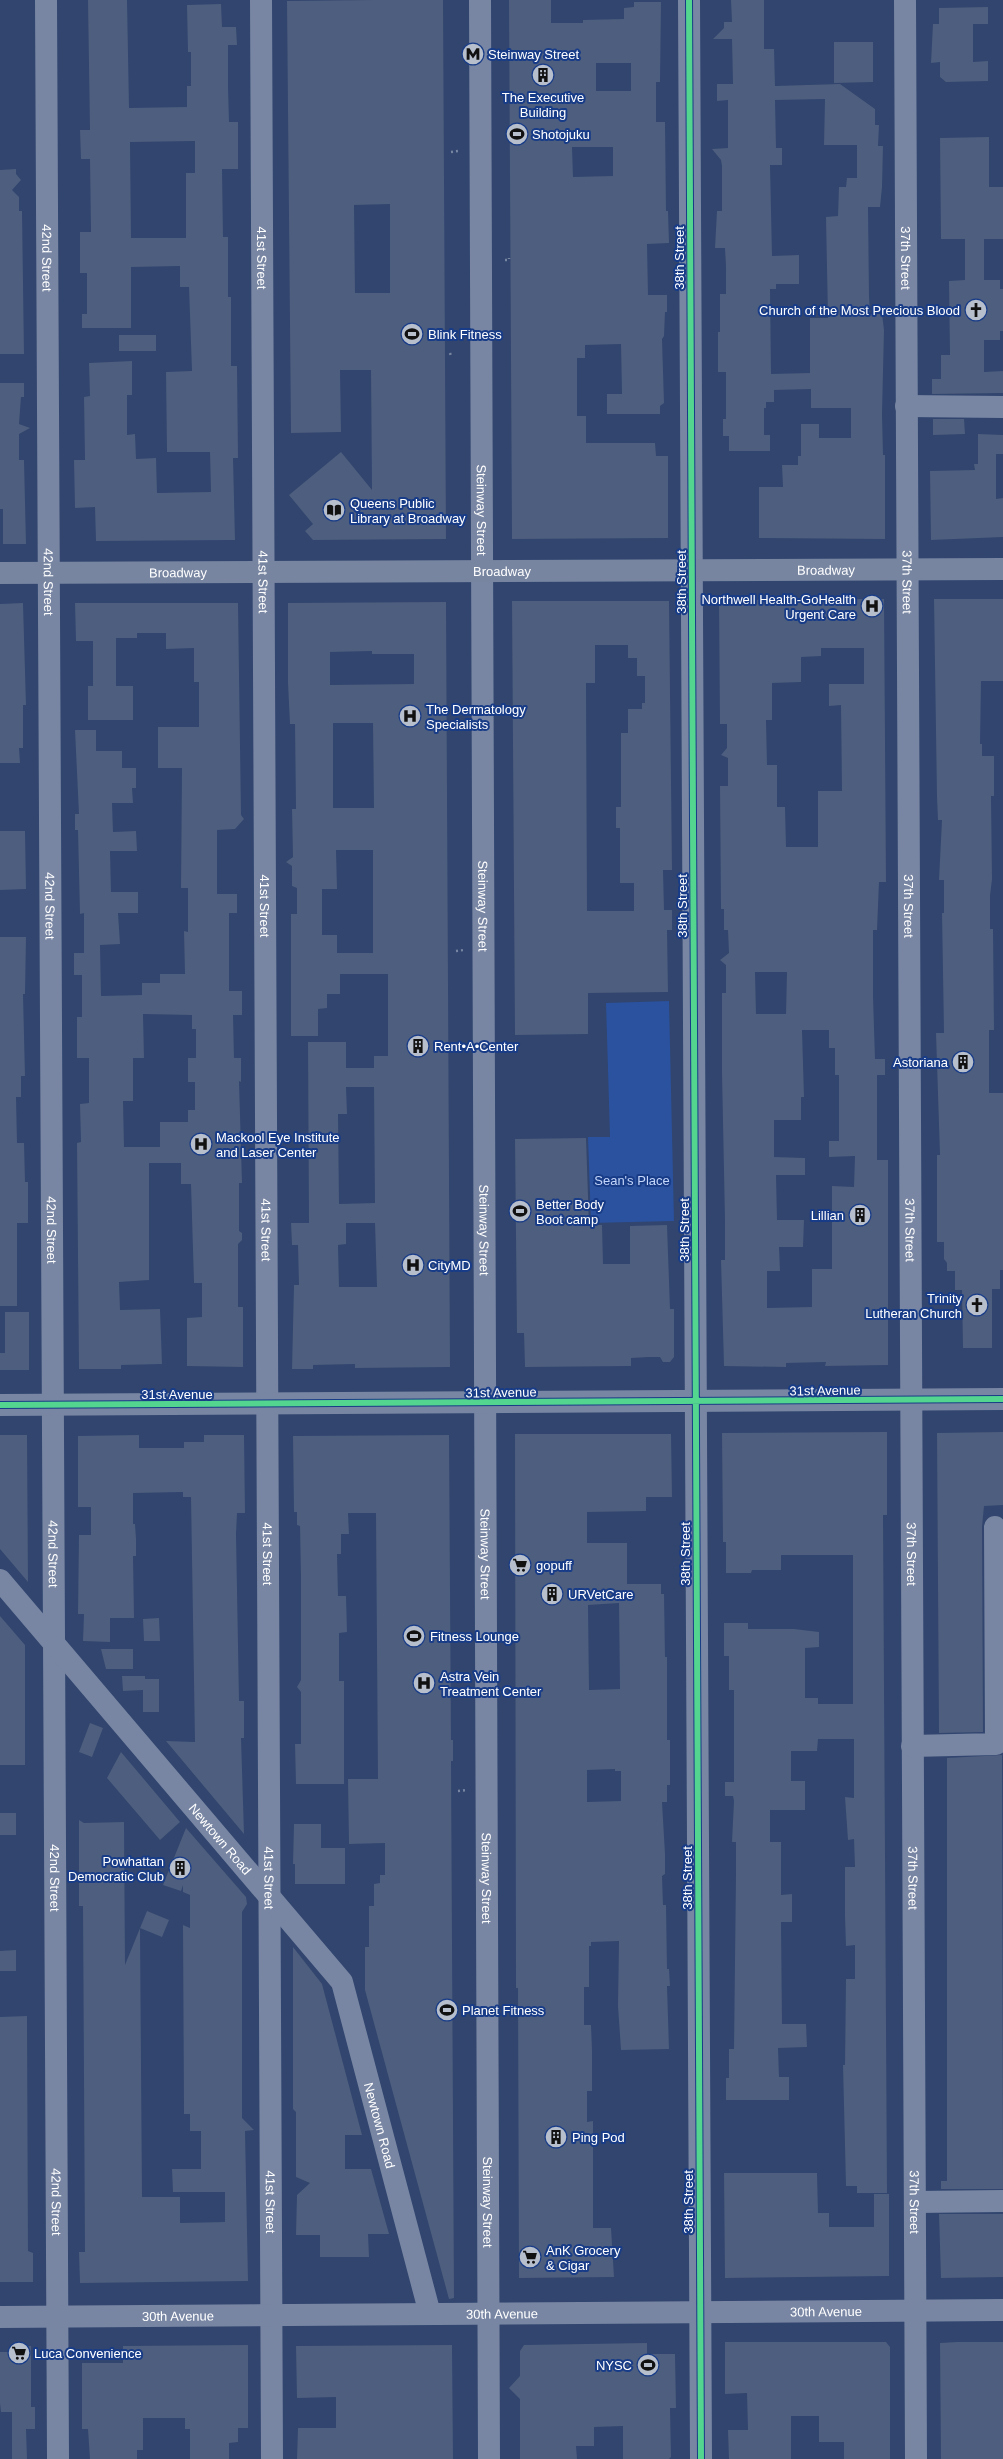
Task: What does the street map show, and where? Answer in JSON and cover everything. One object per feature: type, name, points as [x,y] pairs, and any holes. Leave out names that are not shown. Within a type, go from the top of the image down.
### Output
[{"type":"main road","name":"Broadway","points":[[0,573],[692,570],[908,571],[1003,569]]},
{"type":"street","name":"42nd Street","points":[[46,0],[58,2459]]},
{"type":"street","name":"41st Street","points":[[261,0],[272,2459]]},
{"type":"street","name":"Steinway Street","points":[[480,0],[489,2459]]},
{"type":"street","name":"38th Street","points":[[689,0],[700,2459]]},
{"type":"street","name":"37th Street","points":[[905,0],[916,2459]]},
{"type":"street","points":[[906,406],[1003,407]]},
{"type":"street","name":"31st Avenue","points":[[0,1405],[1003,1399]]},
{"type":"street","points":[[912,1746],[996,1744],[995,1527]]},
{"type":"street","name":"Newtown Road","points":[[0,1580],[342,1982],[430,2314]]},
{"type":"street","points":[[915,2202],[1003,2200]]},
{"type":"street","name":"30th Avenue","points":[[0,2318],[1003,2310]]},
{"type":"path","points":[[451,152],[458,151]]},
{"type":"path","points":[[505,260],[509,260],[509,258]]},
{"type":"path","points":[[456,951],[464,950]]},
{"type":"path","points":[[458,1791],[468,1790]]},
{"type":"green space","name":"Sean's Place","points":[[669,1001],[674,1221],[591,1223],[588,1137],[610,1137],[606,1003]]},
{"type":"building","points":[[88,0],[127,0],[129,108],[187,107],[187,86],[191,86],[191,52],[188,52],[187,5],[221,4],[222,27],[236,27],[237,45],[228,45],[228,86],[229,122],[238,122],[238,169],[222,169],[223,237],[228,237],[228,297],[231,297],[231,366],[237,366],[238,458],[233,458],[235,540],[96,541],[95,507],[75,508],[74,460],[85,460],[84,397],[90,396],[89,363],[132,361],[132,395],[127,395],[127,435],[135,434],[136,459],[156,458],[157,493],[211,492],[210,452],[167,452],[166,372],[192,371],[189,287],[180,287],[180,266],[131,267],[131,328],[82,328],[82,314],[87,314],[87,273],[80,273],[80,232],[91,232],[90,159],[81,159],[80,130],[90,130]],"holes":[[[195,141],[195,173],[186,173],[186,238],[131,238],[130,142]]]},
{"type":"building","points":[[443,0],[446,539],[313,540],[305,531],[313,524],[289,495],[341,452],[372,490],[371,370],[340,370],[341,432],[291,433],[287,1]],"holes":[[[390,204],[390,293],[355,293],[354,205]]]},
{"type":"building","points":[[509,0],[551,0],[551,23],[583,23],[583,20],[624,19],[624,8],[634,7],[634,2],[661,2],[660,82],[656,82],[656,122],[665,122],[666,211],[668,211],[669,243],[647,244],[648,295],[667,295],[667,312],[665,312],[664,336],[662,339],[664,403],[660,406],[660,414],[607,414],[607,394],[622,394],[621,344],[585,345],[585,358],[577,358],[577,416],[586,416],[586,443],[655,443],[656,456],[668,456],[668,538],[512,539]],"holes":[[[596,63],[631,63],[631,91],[596,91]],[[572,147],[613,147],[613,176],[573,177]]]},
{"type":"building","points":[[731,0],[764,0],[764,49],[774,49],[775,86],[840,84],[875,109],[875,125],[879,125],[878,146],[883,146],[882,187],[880,207],[868,207],[869,296],[870,314],[882,314],[884,330],[882,414],[883,455],[885,455],[885,539],[759,538],[759,487],[783,487],[782,465],[798,465],[798,456],[801,456],[801,424],[819,424],[819,438],[851,438],[851,408],[811,408],[811,389],[774,390],[774,402],[766,402],[766,408],[764,408],[764,435],[770,435],[770,451],[729,451],[729,436],[723,436],[723,419],[726,419],[726,372],[718,372],[718,332],[720,332],[720,294],[726,294],[726,266],[725,248],[715,248],[717,211],[722,211],[722,166],[721,160],[712,149],[728,148],[728,100],[717,101],[717,84],[733,84],[732,39],[713,39],[724,28],[724,22],[732,22]],"holes":[[[825,99],[824,145],[857,145],[857,178],[847,178],[846,187],[839,187],[838,216],[826,217],[828,318],[810,318],[810,373],[771,374],[770,289],[776,289],[776,284],[799,284],[799,255],[772,256],[770,165],[782,165],[782,148],[776,148],[775,100]]]},
{"type":"building","points":[[988,7],[988,24],[973,24],[973,62],[988,61],[988,81],[946,82],[940,77],[940,62],[931,63],[933,24],[939,24],[939,8]]},
{"type":"building","points":[[834,42],[873,42],[873,82],[834,83]]},
{"type":"building","points":[[989,137],[989,187],[1003,187],[1003,239],[984,239],[984,280],[1000,280],[1000,289],[1003,289],[1003,331],[1000,331],[1000,340],[984,340],[984,372],[1003,371],[1003,393],[932,394],[932,379],[941,379],[941,355],[950,355],[949,281],[965,280],[965,239],[941,239],[940,138]]},
{"type":"building","points":[[16,169],[16,174],[21,180],[12,190],[19,197],[19,211],[22,211],[24,354],[0,354],[0,170]]},
{"type":"building","points":[[119,335],[156,335],[156,351],[119,351]]},
{"type":"building","points":[[0,383],[24,383],[24,397],[21,397],[19,424],[30,428],[19,434],[19,460],[24,460],[26,544],[3,544],[3,509],[0,509]]},
{"type":"building","points":[[933,419],[964,419],[965,434],[933,435]]},
{"type":"building","points":[[978,434],[1003,435],[1003,454],[996,454],[996,499],[1003,498],[1003,537],[931,540],[930,471],[975,470],[974,464],[978,464]]},
{"type":"building","points":[[884,599],[886,882],[879,882],[877,930],[873,930],[873,996],[875,1059],[885,1059],[885,1075],[877,1075],[877,1160],[888,1160],[888,1365],[825,1366],[826,1362],[786,1363],[786,1367],[724,1366],[721,1260],[725,1260],[722,993],[726,993],[726,965],[720,960],[729,953],[728,930],[724,930],[724,909],[721,909],[720,786],[728,786],[728,758],[721,755],[727,748],[727,724],[720,724],[719,600]],"holes":[[[821,648],[864,648],[864,684],[829,684],[829,706],[841,705],[842,791],[818,791],[818,847],[786,847],[785,807],[777,807],[777,765],[767,765],[766,720],[772,720],[772,683],[801,682],[801,657],[821,656]],[[755,972],[787,972],[786,1014],[756,1014]],[[802,1030],[829,1030],[829,1048],[835,1048],[835,1075],[839,1075],[839,1141],[829,1141],[829,1157],[855,1156],[854,1187],[832,1186],[832,1269],[812,1269],[812,1307],[767,1308],[767,1271],[780,1271],[779,1247],[803,1247],[804,1220],[777,1220],[776,1175],[805,1175],[805,1158],[774,1157],[774,1120],[801,1120],[801,1097],[804,1097]]]},
{"type":"building","points":[[934,599],[1003,599],[1003,681],[981,681],[980,744],[982,744],[982,756],[994,756],[994,796],[991,796],[992,879],[990,896],[990,929],[993,929],[994,1030],[989,1030],[989,1093],[1003,1093],[1003,1270],[1000,1270],[1000,1289],[992,1289],[992,1348],[963,1348],[962,1290],[955,1290],[955,1271],[947,1271],[947,1263],[944,1259],[944,1242],[937,1242],[937,1155],[940,1155],[936,1033],[944,1033],[942,913],[944,913],[944,880],[939,880],[942,820],[938,820],[937,797]]},
{"type":"building","points":[[512,601],[669,601],[672,870],[663,870],[664,910],[672,910],[672,930],[667,930],[668,992],[588,993],[588,1034],[515,1035]],"holes":[[[595,645],[628,645],[628,658],[637,658],[637,676],[645,676],[645,703],[642,703],[642,709],[628,709],[628,733],[621,733],[621,807],[616,807],[616,828],[620,828],[620,883],[634,883],[634,911],[587,911],[586,683],[595,683]]]},
{"type":"building","points":[[446,602],[450,1367],[355,1368],[355,1364],[313,1365],[313,1369],[292,1369],[294,1285],[299,1285],[298,1245],[292,1245],[291,1223],[309,1223],[308,1042],[346,1042],[346,1068],[374,1068],[374,1056],[388,1056],[388,974],[340,974],[340,994],[327,994],[327,1008],[318,1009],[318,1036],[291,1036],[291,914],[297,914],[297,888],[292,886],[292,866],[286,862],[293,857],[292,809],[296,809],[295,724],[290,724],[288,683],[288,603]],"holes":[[[372,651],[372,654],[414,654],[414,684],[330,685],[330,652]],[[333,723],[373,723],[374,808],[333,808]],[[336,850],[373,850],[373,953],[337,953],[337,935],[322,935],[322,889],[337,889]],[[346,1087],[374,1087],[375,1203],[339,1204],[338,1114],[347,1114]],[[346,1223],[375,1223],[377,1287],[339,1287],[338,1245],[346,1244]]]},
{"type":"building","points":[[23,603],[26,705],[23,705],[23,748],[19,748],[20,763],[0,763],[0,604]]},
{"type":"building","points":[[75,603],[238,603],[241,815],[244,819],[235,829],[217,830],[217,894],[237,894],[237,913],[229,913],[229,991],[242,991],[242,1015],[233,1015],[234,1058],[241,1058],[241,1082],[239,1081],[242,1183],[239,1183],[239,1231],[242,1233],[242,1240],[238,1244],[238,1307],[243,1307],[243,1367],[187,1366],[187,1318],[202,1317],[202,1283],[194,1283],[191,1184],[181,1184],[181,1163],[149,1163],[149,1280],[119,1282],[120,1310],[160,1309],[162,1364],[121,1365],[121,1369],[79,1369],[77,1143],[81,1142],[80,1104],[89,1103],[89,1058],[77,1058],[77,1017],[82,1017],[82,975],[74,975],[74,953],[84,953],[84,913],[80,914],[78,830],[75,830],[75,814],[79,814],[75,730],[96,730],[96,751],[122,751],[122,768],[136,768],[136,788],[132,788],[133,803],[112,803],[113,832],[136,831],[137,851],[110,851],[111,892],[138,892],[138,913],[118,913],[120,944],[100,945],[101,996],[142,995],[142,983],[160,983],[160,974],[185,974],[184,931],[188,932],[188,888],[181,888],[182,768],[158,768],[158,727],[199,727],[199,682],[194,682],[194,648],[166,649],[166,633],[137,633],[137,638],[116,638],[116,686],[133,686],[133,720],[88,720],[88,686],[93,686],[93,641],[76,641]],"holes":[[[143,1014],[192,1015],[192,1029],[196,1029],[196,1058],[188,1058],[188,1082],[195,1082],[195,1110],[188,1110],[188,1122],[160,1122],[160,1147],[124,1147],[123,1101],[133,1101],[133,1058],[144,1058]]]},
{"type":"building","points":[[0,831],[25,831],[26,889],[0,890]]},
{"type":"building","points":[[0,937],[26,937],[25,994],[23,994],[25,1076],[21,1076],[21,1097],[16,1097],[17,1143],[24,1143],[25,1182],[28,1182],[28,1223],[17,1223],[17,1306],[0,1306]]},
{"type":"building","points":[[586,1138],[589,1225],[602,1225],[603,1264],[630,1264],[630,1226],[667,1225],[670,1309],[674,1309],[674,1357],[670,1362],[663,1362],[660,1357],[649,1357],[631,1358],[631,1366],[525,1367],[524,1333],[517,1333],[515,1139]]},
{"type":"building","points":[[5,1312],[29,1312],[29,1370],[0,1370],[0,1353],[5,1353]]},
{"type":"building","points":[[887,1432],[887,1515],[883,1515],[887,2193],[857,2193],[857,2186],[846,2186],[843,2065],[845,2065],[846,1979],[855,1979],[855,1945],[846,1946],[845,1917],[845,1867],[855,1867],[854,1839],[848,1840],[845,1797],[854,1798],[854,1739],[818,1739],[817,1751],[791,1751],[791,1781],[805,1781],[805,1810],[770,1810],[770,1842],[781,1842],[781,1895],[792,1894],[792,1922],[781,1922],[782,2024],[806,2024],[807,2047],[778,2048],[779,2077],[789,2077],[789,2100],[726,2100],[726,2078],[729,2078],[729,2049],[734,2049],[736,1842],[732,1842],[733,1796],[725,1796],[725,1782],[734,1782],[734,1690],[729,1690],[729,1656],[724,1656],[724,1623],[748,1623],[748,1629],[794,1629],[819,1632],[819,1647],[805,1648],[805,1698],[818,1698],[818,1704],[853,1704],[853,1555],[781,1555],[781,1570],[752,1570],[751,1573],[726,1573],[726,1542],[723,1542],[722,1433]]},
{"type":"building","points":[[1003,1432],[1003,1505],[984,1506],[982,1527],[983,1732],[939,1733],[937,1433]]},
{"type":"building","points":[[515,1434],[671,1434],[672,1497],[646,1497],[646,1511],[587,1512],[587,1543],[627,1543],[627,1584],[661,1584],[661,1594],[664,1594],[665,1657],[667,1657],[667,1740],[670,1740],[670,1785],[667,1785],[667,1802],[662,1802],[665,1854],[665,1874],[662,1876],[663,1905],[666,1905],[667,1969],[669,1969],[670,1986],[667,1986],[669,2049],[621,2050],[618,2006],[619,1941],[591,1942],[591,1946],[589,1946],[589,1987],[584,1987],[584,2025],[591,2025],[592,2050],[592,2091],[587,2091],[587,2122],[593,2121],[593,2228],[611,2228],[614,2277],[519,2278],[518,1988],[516,1988]],"holes":[[[619,1603],[620,1689],[589,1690],[588,1605]],[[615,1769],[615,1771],[621,1771],[621,1801],[587,1802],[587,1770]]]},
{"type":"building","points":[[0,1435],[27,1435],[28,1582],[0,1549]]},
{"type":"building","points":[[139,1435],[139,1448],[184,1448],[184,1442],[204,1442],[204,1435],[244,1435],[245,1513],[237,1513],[236,1534],[239,1701],[244,1701],[244,1738],[241,1738],[244,1834],[166,1741],[195,1742],[191,1497],[183,1497],[183,1492],[133,1493],[133,1524],[135,1524],[136,1539],[136,1556],[133,1556],[134,1618],[110,1618],[110,1642],[83,1641],[84,1614],[78,1614],[79,1535],[91,1535],[91,1507],[78,1507],[78,1436]]},
{"type":"building","points":[[449,1435],[451,1740],[453,1740],[453,1761],[451,1761],[454,2298],[449,2299],[365,1990],[365,1947],[369,1947],[369,1906],[374,1906],[374,1884],[380,1883],[380,1875],[385,1875],[385,1843],[349,1844],[348,1779],[378,1779],[376,1513],[348,1513],[349,1534],[341,1534],[341,1554],[337,1554],[338,1596],[346,1596],[347,1632],[339,1633],[339,1681],[344,1681],[344,1784],[296,1784],[295,1744],[301,1744],[301,1692],[297,1687],[301,1680],[301,1578],[300,1526],[297,1525],[297,1512],[294,1512],[293,1436]]},
{"type":"building","points":[[0,1616],[25,1645],[25,1765],[0,1765]]},
{"type":"building","points":[[159,1618],[160,1641],[144,1641],[143,1619]]},
{"type":"building","points":[[101,1649],[133,1649],[133,1669],[106,1669]]},
{"type":"building","points":[[122,1676],[145,1676],[145,1679],[159,1679],[159,1712],[143,1712],[143,1690],[123,1691]]},
{"type":"building","points":[[90,1723],[103,1728],[92,1757],[79,1752]]},
{"type":"building","points":[[121,1752],[180,1822],[160,1840],[107,1778]]},
{"type":"building","points":[[1002,1755],[1003,2189],[941,2189],[941,2181],[947,2181],[947,1758]]},
{"type":"building","points":[[0,1813],[16,1813],[16,1835],[0,1835]]},
{"type":"building","points":[[79,1820],[84,1823],[124,1822],[125,1965],[140,1928],[142,2197],[180,2197],[180,2223],[225,2222],[225,2192],[173,2192],[172,2169],[201,2169],[201,2131],[190,2131],[190,2114],[184,2114],[183,1925],[190,1928],[190,1895],[183,1892],[183,1885],[181,1891],[163,1885],[186,1828],[246,1897],[247,1904],[242,1912],[242,2118],[254,2130],[245,2131],[248,2281],[80,2283],[79,2252],[85,2252],[83,1906],[79,1906]]},
{"type":"building","points":[[294,1824],[321,1824],[321,1848],[345,1848],[345,1884],[295,1884],[295,1864],[293,1864]]},
{"type":"building","points":[[147,1911],[169,1920],[162,1937],[140,1928]]},
{"type":"building","points":[[293,1947],[322,1984],[362,2135],[345,2135],[345,2169],[371,2169],[389,2234],[368,2234],[369,2257],[320,2257],[320,2235],[296,2235],[297,2195],[310,2183],[296,2177],[296,2112],[293,2109]]},
{"type":"building","points":[[16,1950],[16,1971],[0,1971],[0,1951]]},
{"type":"building","points":[[27,2016],[28,2251],[33,2253],[33,2282],[0,2282],[0,2017]]},
{"type":"building","points":[[724,2173],[817,2173],[818,2213],[829,2213],[829,2227],[874,2227],[874,2194],[889,2194],[889,2276],[725,2278]]},
{"type":"building","points":[[939,2214],[1003,2214],[1003,2277],[941,2278]]},
{"type":"building","points":[[725,2342],[886,2342],[890,2347],[890,2459],[844,2459],[844,2442],[819,2442],[819,2416],[791,2416],[791,2459],[729,2459],[728,2430],[748,2430],[747,2393],[725,2394]]},
{"type":"building","points":[[1003,2342],[1003,2459],[941,2459],[940,2343]]},
{"type":"building","points":[[647,2343],[647,2354],[675,2354],[676,2408],[670,2408],[671,2457],[669,2459],[623,2459],[623,2426],[594,2427],[594,2446],[576,2446],[577,2459],[520,2459],[520,2399],[509,2388],[520,2376],[520,2351],[524,2345]]},
{"type":"building","points":[[248,2345],[248,2428],[238,2428],[238,2442],[229,2443],[229,2459],[190,2459],[190,2429],[185,2429],[185,2418],[143,2418],[143,2450],[137,2450],[137,2459],[90,2459],[88,2429],[82,2429],[82,2363],[123,2363],[123,2346]]},
{"type":"building","points":[[452,2345],[453,2459],[297,2459],[298,2428],[336,2428],[336,2397],[297,2398],[296,2346]]},
{"type":"building","points":[[31,2346],[31,2407],[35,2407],[35,2429],[26,2429],[27,2459],[12,2459],[12,2412],[1,2412],[0,2352],[12,2352],[12,2347]]},
{"type":"cycle path","points":[[689,0],[701,2459]]},
{"type":"cycle path","points":[[0,1405],[1003,1399]]},
{"type":"place","name":"Steinway Street","points":[[473,54]]},
{"type":"place","name":"The Executive Building","points":[[543,75]]},
{"type":"place","name":"Shotojuku","points":[[517,134]]},
{"type":"place","name":"Church of the Most Precious Blood","points":[[976,310]]},
{"type":"place","name":"Blink Fitness","points":[[412,334]]},
{"type":"place","name":"Queens Public Library at Broadway","points":[[334,510]]},
{"type":"place","name":"Northwell Health-GoHealth Urgent Care","points":[[872,606]]},
{"type":"place","name":"The Dermatology Specialists","points":[[410,716]]},
{"type":"place","name":"Rent•A•Center","points":[[418,1046]]},
{"type":"place","name":"Astoriana","points":[[963,1062]]},
{"type":"place","name":"Mackool Eye Institute and Laser Center","points":[[201,1144]]},
{"type":"place","name":"Better Body Boot camp","points":[[520,1211]]},
{"type":"place","name":"Lillian","points":[[860,1215]]},
{"type":"place","name":"CityMD","points":[[413,1265]]},
{"type":"place","name":"Trinity Lutheran Church","points":[[977,1305]]},
{"type":"place","name":"gopuff","points":[[520,1565]]},
{"type":"place","name":"URVetCare","points":[[552,1594]]},
{"type":"place","name":"Fitness Lounge","points":[[414,1636]]},
{"type":"place","name":"Astra Vein Treatment Center","points":[[424,1683]]},
{"type":"place","name":"Powhattan Democratic Club","points":[[180,1868]]},
{"type":"place","name":"Planet Fitness","points":[[447,2010]]},
{"type":"place","name":"Ping Pod","points":[[556,2137]]},
{"type":"place","name":"AnK Grocery & Cigar","points":[[530,2257]]},
{"type":"place","name":"Luca Convenience","points":[[19,2353]]},
{"type":"place","name":"NYSC","points":[[648,2365]]}]
